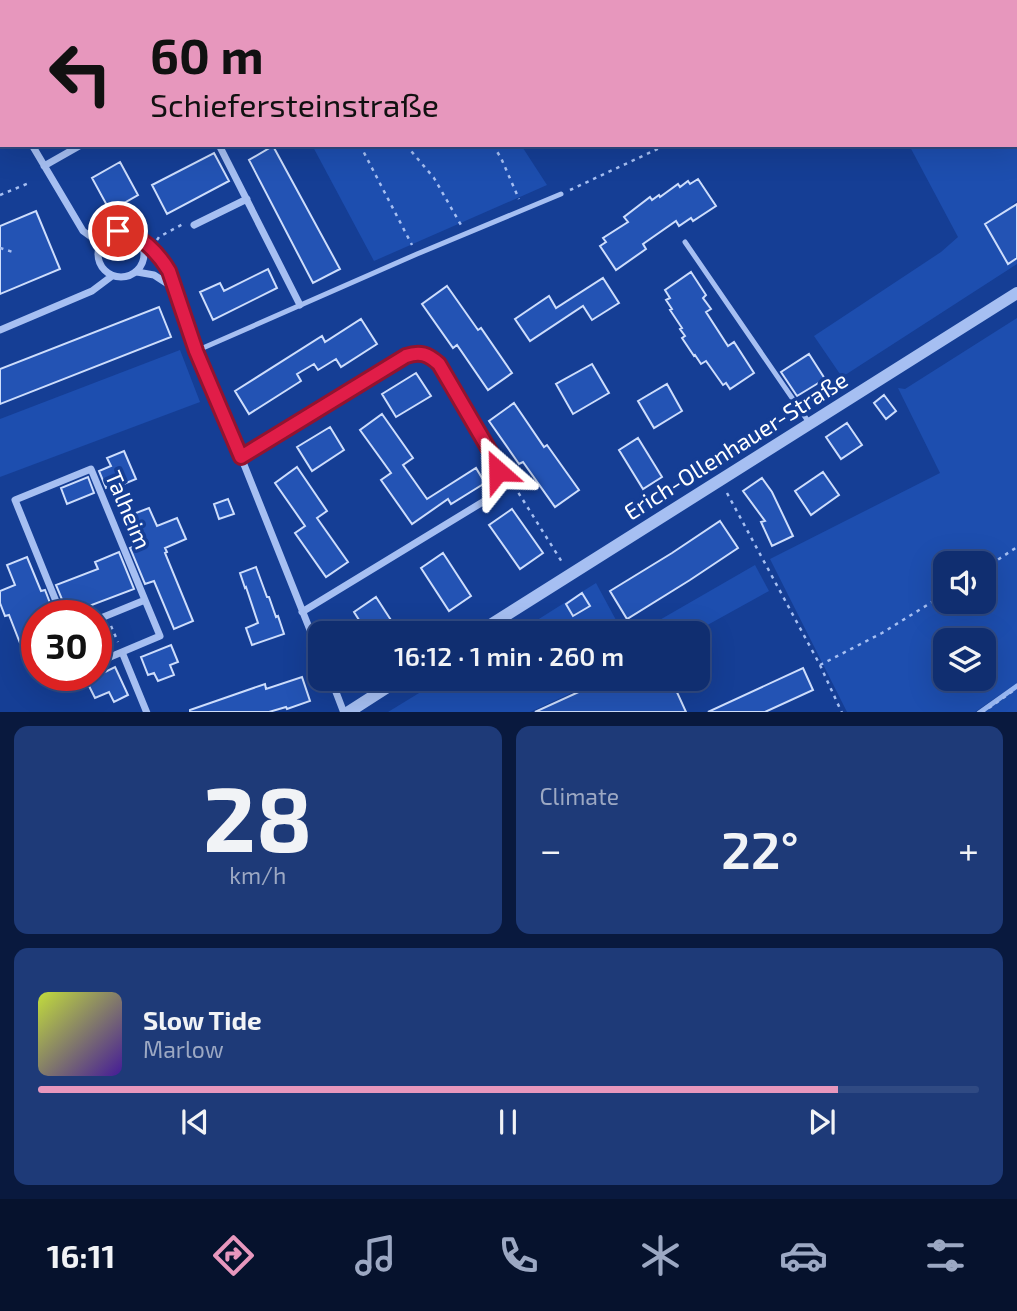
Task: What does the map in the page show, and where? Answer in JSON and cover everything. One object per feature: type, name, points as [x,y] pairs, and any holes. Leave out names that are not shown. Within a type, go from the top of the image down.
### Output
[{"type":"street","points":[[33,147],[83,231],[101,244]]},
{"type":"street","points":[[44,166],[77,147]]},
{"type":"street","points":[[220,147],[300,305]]},
{"type":"street","points":[[194,225],[247,199]]},
{"type":"street","points":[[139,239],[145,252],[144,259],[137,271],[125,278],[106,272],[98,258],[101,244],[111,233],[118,231],[139,239],[164,262],[196,351],[308,626]]},
{"type":"street","points":[[137,271],[154,275],[175,289]]},
{"type":"street","points":[[0,330],[92,291],[112,276]]},
{"type":"street","name":"Erich-Ollenhauer-Straße","points":[[497,621],[1017,293]]},
{"type":"street","points":[[241,457],[406,356],[423,353],[439,364],[495,460],[497,480],[494,490],[486,500],[302,612]]},
{"type":"street","name":"Talheim","points":[[56,600],[15,500],[91,469],[160,636],[112,656]]},
{"type":"street","points":[[112,613],[145,600]]},
{"type":"street","points":[[122,652],[147,712]]},
{"type":"street","points":[[336,691],[345,712],[380,691]]},
{"type":"lane","points":[[196,351],[561,194]]},
{"type":"lane","points":[[685,242],[810,424]]},
{"type":"path","points":[[361,147],[417,254]]},
{"type":"path","points":[[408,147],[434,178],[466,233]]},
{"type":"path","points":[[494,147],[519,198],[520,211]]},
{"type":"path","points":[[561,194],[662,147]]},
{"type":"path","points":[[0,195],[29,183]]},
{"type":"path","points":[[151,249],[159,237],[183,223],[194,225]]},
{"type":"path","points":[[0,248],[16,253]]},
{"type":"path","points":[[497,480],[511,481],[560,559]]},
{"type":"path","points":[[720,481],[842,712]]},
{"type":"path","points":[[996,561],[1017,547]]},
{"type":"path","points":[[820,666],[882,633],[933,601]]},
{"type":"path","points":[[112,627],[122,652]]},
{"type":"path","points":[[982,712],[1017,688]]},
{"type":"shaded area","points":[[313,147],[522,147],[547,185],[374,261]]},
{"type":"shaded area","points":[[910,147],[1017,147],[1017,201],[1012,205],[1017,214],[1017,264],[842,377],[814,336],[941,252],[958,237]]},
{"type":"shaded area","points":[[1017,318],[1017,683],[975,712],[847,712],[770,559],[940,473],[898,388],[905,389]]},
{"type":"shaded area","points":[[180,350],[200,402],[0,477],[0,419]]},
{"type":"shaded area","points":[[755,565],[769,591],[710,624],[710,621],[658,621]]},
{"type":"shaded area","points":[[596,583],[617,621],[536,621]]},
{"type":"shaded area","points":[[1017,689],[1017,712],[984,712]]},
{"type":"shaded area","points":[[422,691],[576,691],[530,712],[388,712]]},
{"type":"building","points":[[274,147],[340,269],[313,283],[249,160]]},
{"type":"building","points":[[214,153],[229,181],[167,214],[152,185]]},
{"type":"building","points":[[120,162],[138,195],[110,211],[92,178]]},
{"type":"building","points":[[698,179],[716,206],[693,221],[691,218],[679,226],[676,221],[643,244],[646,249],[616,270],[600,246],[606,242],[603,238],[628,222],[624,217],[650,197],[652,200],[659,195],[660,197],[678,184],[680,187],[688,181],[690,184]]},
{"type":"building","points":[[1017,204],[1017,258],[1008,264],[985,224]]},
{"type":"building","points":[[36,211],[60,269],[0,294],[0,226]]},
{"type":"building","points":[[268,269],[277,288],[213,320],[200,292],[220,283],[224,291]]},
{"type":"building","points":[[691,272],[706,295],[703,298],[711,309],[706,312],[728,346],[734,342],[754,373],[730,389],[726,383],[723,385],[706,361],[701,364],[694,356],[682,338],[685,336],[680,329],[682,328],[666,300],[670,298],[665,290]]},
{"type":"building","points":[[603,278],[619,303],[592,320],[583,306],[530,341],[515,319],[549,296],[556,308]]},
{"type":"building","points":[[447,286],[512,373],[488,390],[457,345],[453,348],[422,304]]},
{"type":"building","points":[[159,307],[171,337],[0,404],[0,369]]},
{"type":"building","points":[[361,319],[377,344],[341,367],[336,359],[318,370],[314,364],[297,374],[301,381],[249,414],[235,391],[322,336],[325,342]]},
{"type":"building","points":[[809,354],[825,379],[797,396],[781,372]]},
{"type":"building","points":[[592,364],[609,393],[573,414],[556,384]]},
{"type":"building","points":[[416,373],[431,396],[396,417],[382,394]]},
{"type":"building","points":[[667,384],[682,411],[654,428],[638,401]]},
{"type":"building","points":[[884,395],[896,411],[886,419],[874,403]]},
{"type":"building","points":[[514,403],[544,447],[547,445],[579,490],[555,507],[523,462],[519,464],[489,421]]},
{"type":"building","points":[[382,414],[413,458],[403,465],[427,499],[476,468],[485,483],[451,504],[448,499],[412,524],[381,480],[391,473],[360,430]]},
{"type":"building","points":[[847,423],[862,445],[841,459],[826,437]]},
{"type":"building","points":[[330,427],[344,450],[312,471],[297,447]]},
{"type":"building","points":[[638,438],[662,477],[643,489],[619,450]]},
{"type":"building","points":[[124,451],[136,479],[106,488],[99,471],[111,466],[107,458]]},
{"type":"building","points":[[297,467],[327,511],[317,518],[348,562],[326,577],[295,533],[305,526],[275,483]]},
{"type":"building","points":[[823,472],[839,495],[811,515],[795,491]]},
{"type":"building","points":[[88,477],[94,493],[67,504],[61,488]]},
{"type":"building","points":[[762,478],[772,492],[793,536],[772,546],[761,522],[765,521],[743,491]]},
{"type":"building","points":[[228,499],[234,514],[219,519],[214,504]]},
{"type":"building","points":[[149,508],[157,526],[177,518],[186,539],[165,548],[193,621],[174,629],[154,581],[145,584],[130,548],[139,544],[128,516]]},
{"type":"building","points":[[512,509],[543,553],[520,569],[489,525]]},
{"type":"building","points":[[720,521],[738,548],[627,619],[610,591]]},
{"type":"building","points":[[119,552],[134,589],[105,600],[62,600],[56,585],[98,569],[95,562]]},
{"type":"building","points":[[443,553],[471,596],[449,611],[421,568]]},
{"type":"building","points":[[27,557],[41,591],[45,590],[49,600],[21,600],[20,643],[9,615],[5,616],[0,603],[0,591],[15,585],[7,565]]},
{"type":"building","points":[[256,567],[284,634],[252,645],[246,628],[258,623],[240,573]]},
{"type":"building","points":[[582,593],[590,606],[573,616],[566,604]]},
{"type":"building","points":[[376,597],[392,621],[360,621],[354,612]]},
{"type":"building","points":[[171,645],[178,662],[170,665],[174,675],[158,681],[154,673],[148,675],[141,657]]},
{"type":"building","points":[[115,667],[128,695],[114,702],[109,692],[95,698],[92,691],[112,691],[112,668]]},
{"type":"building","points":[[803,668],[813,690],[765,712],[708,712]]},
{"type":"building","points":[[302,677],[310,701],[287,709],[286,707],[269,712],[190,712],[265,684],[266,689]]},
{"type":"building","points":[[581,691],[676,691],[686,712],[535,712]]},
{"type":"waterway","points":[[980,712],[1017,686]]},
{"type":"route","points":[[118,231],[133,234],[164,262],[169,271],[196,351],[241,457],[406,356],[423,353],[439,364],[495,460],[498,471]]}]
